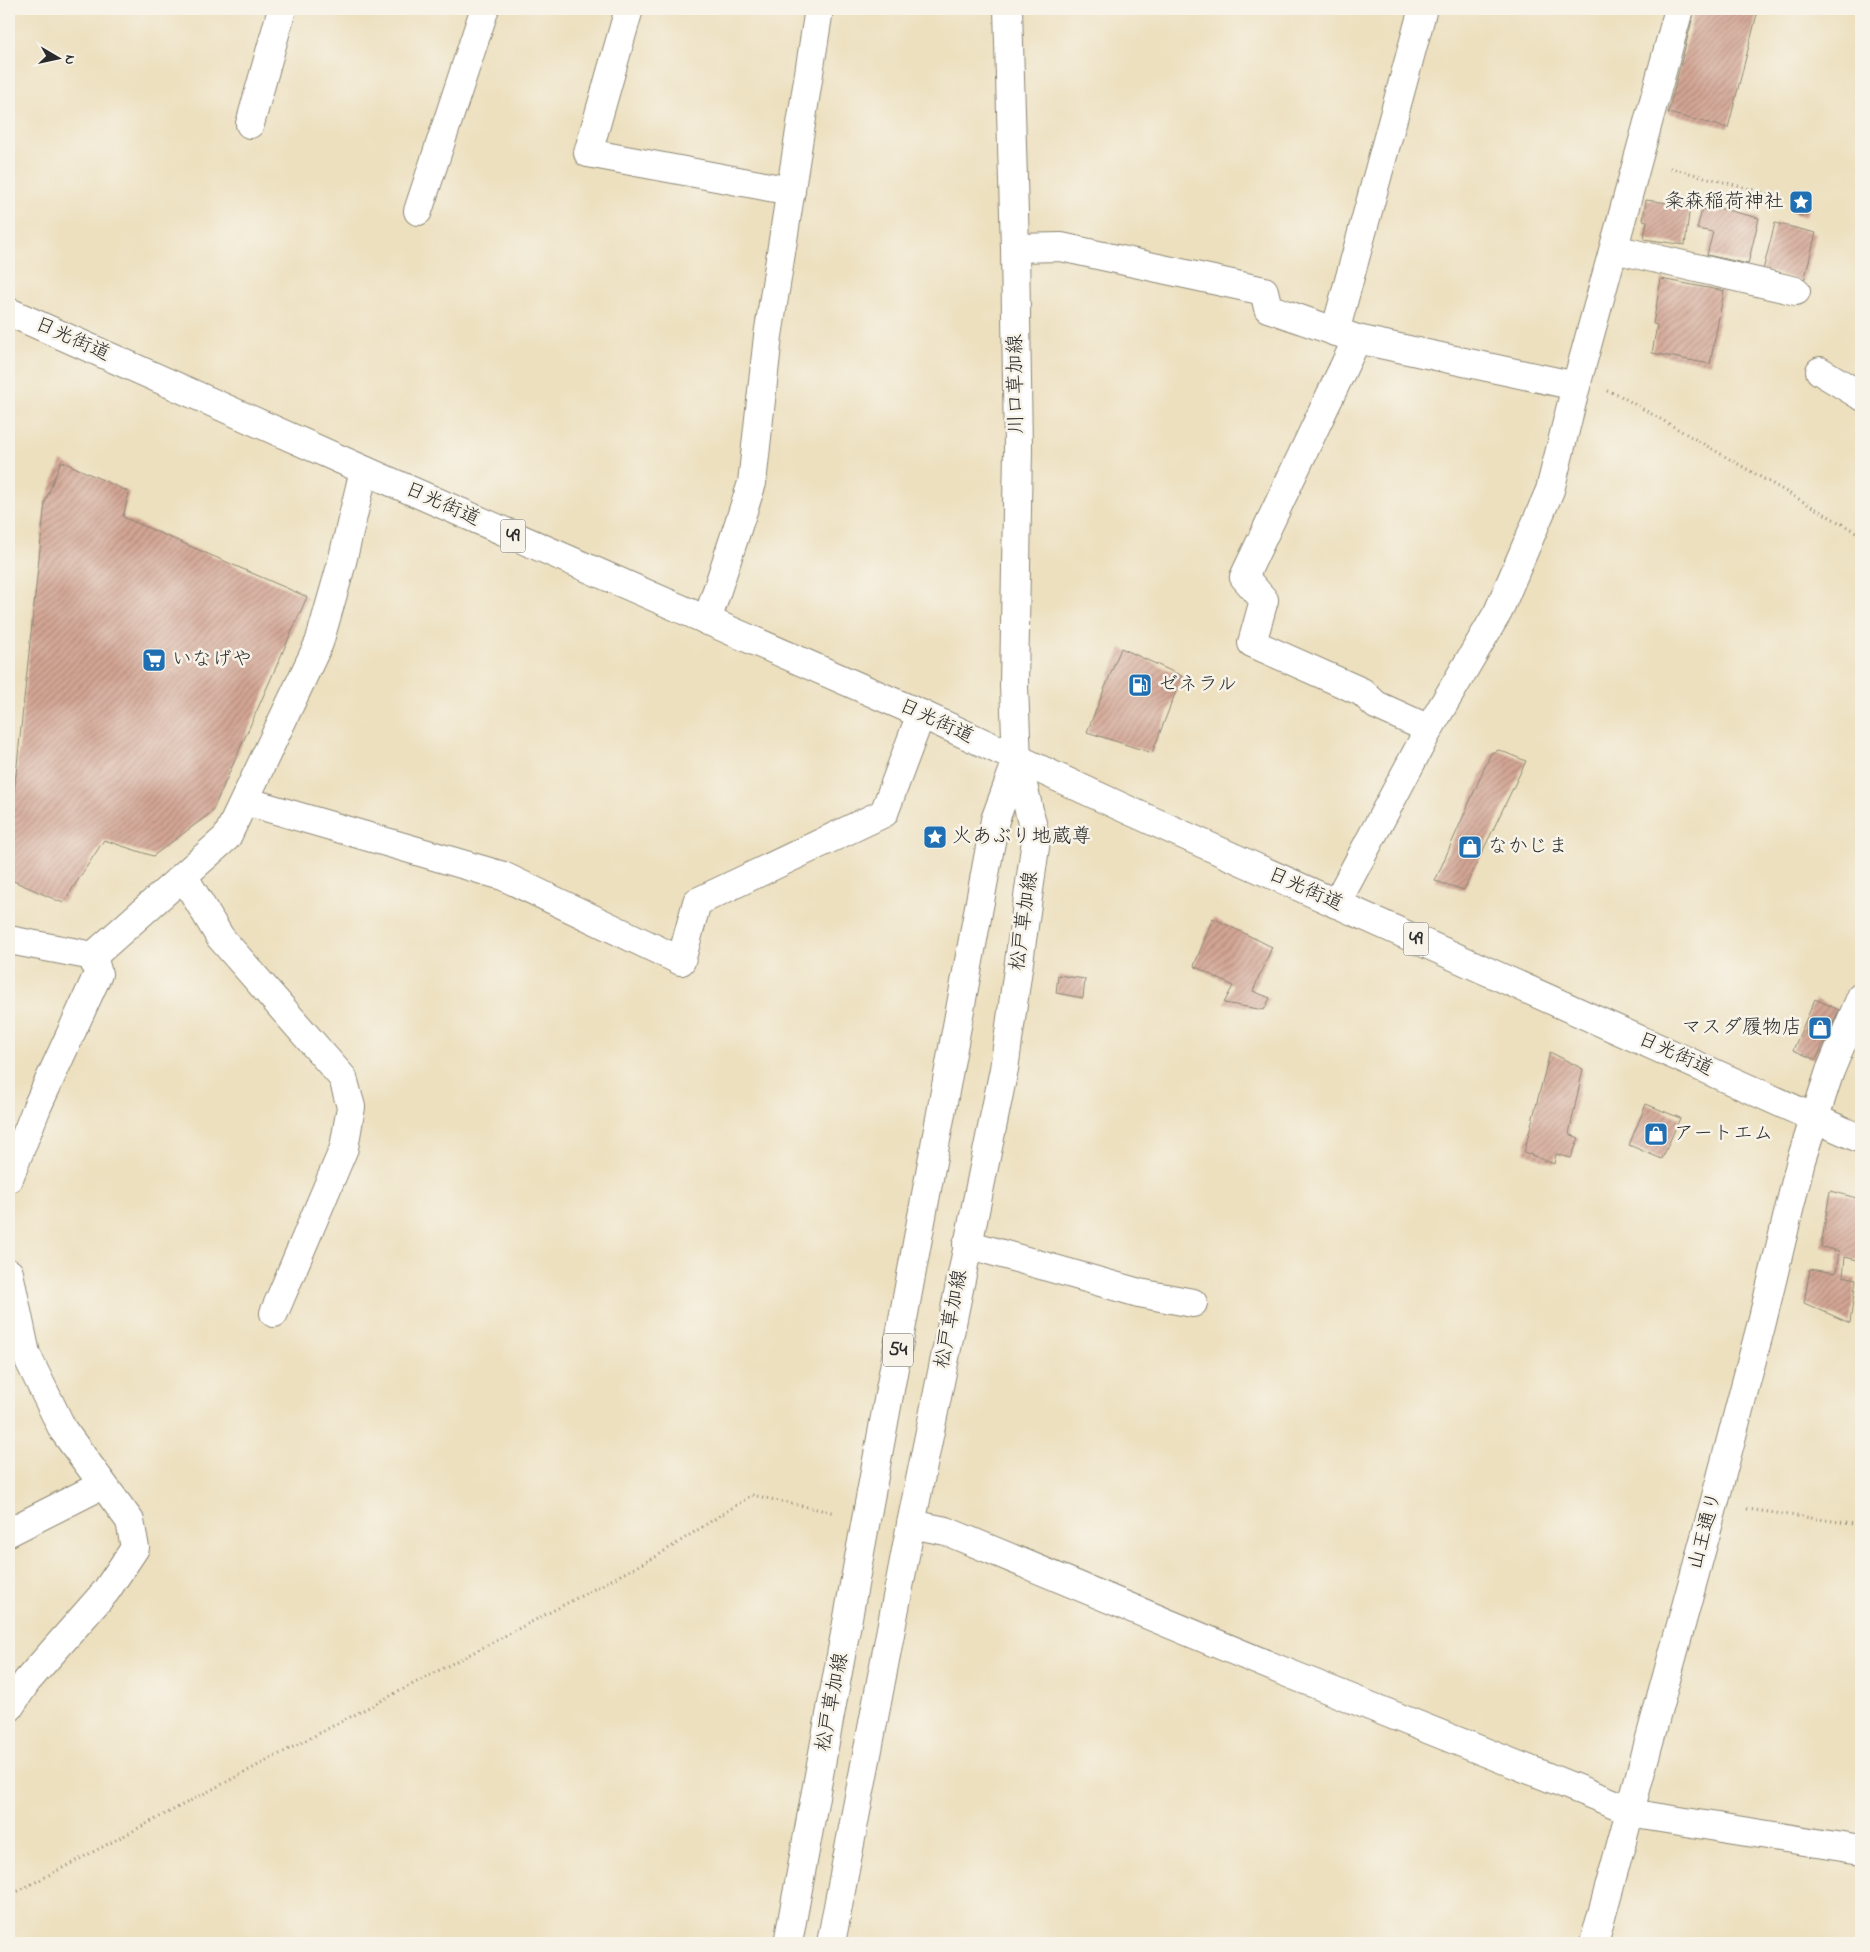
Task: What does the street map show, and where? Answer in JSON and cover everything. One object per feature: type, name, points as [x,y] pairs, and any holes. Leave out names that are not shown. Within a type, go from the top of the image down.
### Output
[{"type":"main road","points":[[250,124],[282,9]]},
{"type":"main road","points":[[418,210],[484,12],[482,9]]},
{"type":"main road","points":[[629,9],[588,153],[791,191]]},
{"type":"main road","points":[[707,621],[752,483],[768,336],[819,9]]},
{"type":"main road","name":"川口草加線","points":[[1008,9],[1015,248],[1018,448],[1014,686],[1017,760]]},
{"type":"main road","points":[[1336,904],[1429,730],[1498,612],[1550,490],[1679,9]]},
{"type":"main road","points":[[1422,12],[1346,336],[1244,576],[1264,600],[1252,643],[1362,692],[1376,705],[1429,730]]},
{"type":"main road","points":[[1015,248],[1062,247],[1264,292],[1268,308],[1346,336],[1577,384]]},
{"type":"main road","points":[[1614,250],[1796,291]]},
{"type":"main road","name":"日光街道","points":[[9,312],[920,714],[1017,760],[1861,1139]]},
{"type":"main road","points":[[1820,372],[1861,396]]},
{"type":"main road","points":[[93,956],[227,838],[319,644],[341,566],[364,470]]},
{"type":"main road","points":[[245,801],[503,876],[681,961],[697,902],[884,813],[920,714]]},
{"type":"main road","name":"松戸草加線","points":[[831,1943],[911,1524],[1004,1069],[1036,840],[1017,760]]},
{"type":"main road","name":"松戸草加線","points":[[788,1943],[995,820],[1017,760]]},
{"type":"main road","points":[[184,877],[220,937],[344,1078],[351,1107],[344,1148],[274,1313]]},
{"type":"main road","points":[[9,940],[93,956]]},
{"type":"main road","points":[[9,1178],[37,1107],[98,974],[93,956]]},
{"type":"main road","name":"山王通り","points":[[1594,1943],[1714,1504],[1762,1322],[1801,1160],[1830,1070],[1861,997]]},
{"type":"main road","points":[[967,1244],[1139,1293],[1193,1303]]},
{"type":"main road","points":[[9,1273],[26,1354],[63,1430],[130,1521],[135,1548],[106,1591],[28,1681],[9,1708]]},
{"type":"main road","points":[[9,1532],[102,1485]]},
{"type":"main road","points":[[911,1524],[946,1531],[1285,1672],[1630,1811],[1861,1850]]},
{"type":"path","points":[[1638,160],[1785,198]]},
{"type":"path","points":[[1577,384],[1617,394],[1861,535]]},
{"type":"path","points":[[9,1896],[657,1556],[752,1495],[838,1514]]},
{"type":"path","points":[[1714,1504],[1861,1525]]},
{"type":"building","points":[[1695,9],[1736,9],[1757,14],[1728,128],[1668,113]]},
{"type":"building","points":[[1798,195],[1810,198],[1806,217],[1794,214]]},
{"type":"building","points":[[1646,200],[1690,206],[1685,245],[1644,239],[1647,221],[1643,220]]},
{"type":"building","points":[[1710,206],[1759,218],[1748,264],[1707,255],[1713,232],[1697,229],[1702,209],[1709,211]]},
{"type":"building","points":[[1775,223],[1816,233],[1804,281],[1763,270]]},
{"type":"building","points":[[1661,279],[1724,291],[1710,364],[1652,353],[1657,325],[1653,324]]},
{"type":"building","points":[[61,461],[129,492],[123,517],[307,597],[212,812],[153,856],[104,840],[63,903],[9,879],[9,840],[45,502]]},
{"type":"building","points":[[1121,648],[1182,676],[1152,753],[1087,732]]},
{"type":"building","points":[[1499,750],[1526,761],[1464,890],[1435,881],[1491,753]]},
{"type":"building","points":[[1213,918],[1272,947],[1253,991],[1270,998],[1264,1010],[1224,1003],[1233,986],[1194,966]]},
{"type":"building","points":[[1058,975],[1085,979],[1083,998],[1056,993]]},
{"type":"building","points":[[1815,999],[1839,1010],[1816,1060],[1793,1050]]},
{"type":"building","points":[[1550,1052],[1583,1069],[1569,1134],[1579,1138],[1571,1158],[1556,1154],[1554,1164],[1524,1152]]},
{"type":"building","points":[[1646,1104],[1680,1118],[1662,1159],[1629,1145]]},
{"type":"building","points":[[1830,1191],[1861,1199],[1861,1261],[1845,1257],[1843,1276],[1856,1279],[1850,1323],[1804,1303],[1810,1269],[1836,1273],[1839,1251],[1821,1247]]},
{"type":"place","name":"粂森稲荷神社","points":[[1801,202]]},
{"type":"place","name":"いなげや","points":[[154,660]]},
{"type":"place","name":"ゼネラル","points":[[1140,685]]},
{"type":"place","name":"火あぶり地蔵尊","points":[[935,837]]},
{"type":"place","name":"なかじま","points":[[1470,847]]},
{"type":"place","name":"マスダ履物店","points":[[1820,1028]]},
{"type":"place","name":"アートエム","points":[[1656,1134]]}]
